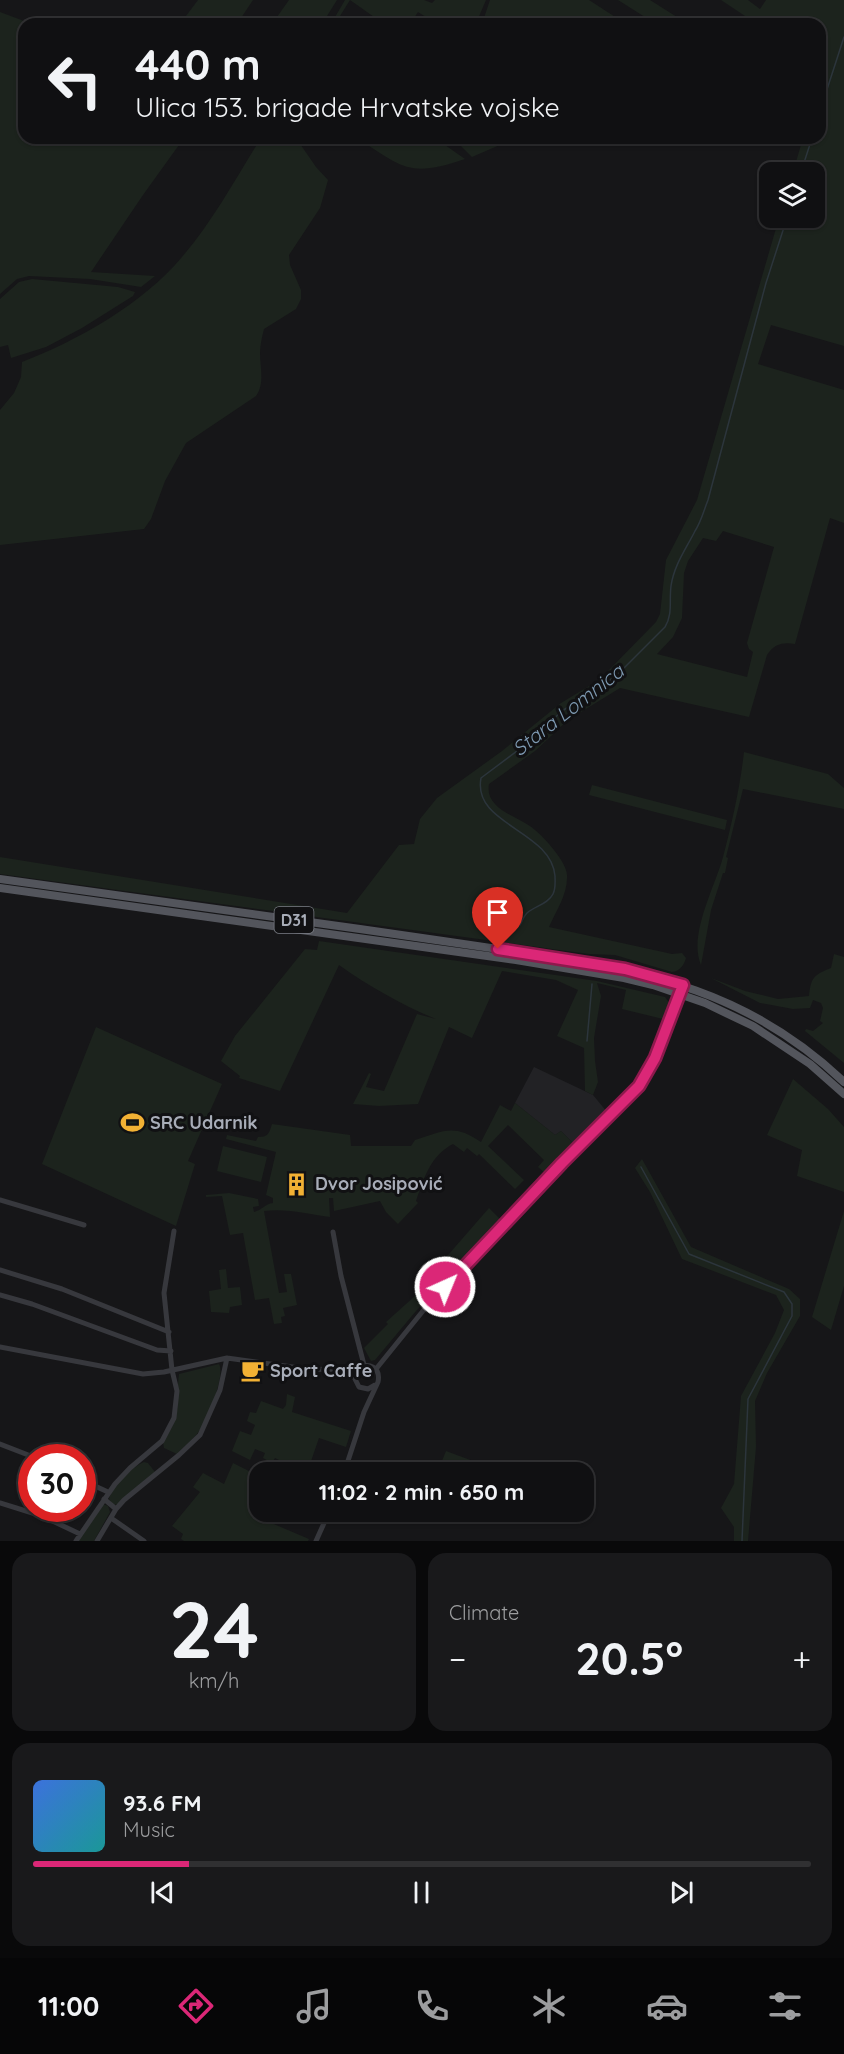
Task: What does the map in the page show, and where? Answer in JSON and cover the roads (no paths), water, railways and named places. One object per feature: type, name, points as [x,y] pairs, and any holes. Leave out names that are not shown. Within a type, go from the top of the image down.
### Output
[{"type":"main road","name":"D31","points":[[0,879],[625,969],[732,1005],[782,1033],[816,1057],[844,1082]]},
{"type":"main road","name":"D31","points":[[0,888],[586,971],[682,989],[777,1040],[810,1064],[844,1094]]},
{"type":"street","points":[[376,1369],[431,1301],[562,1163],[639,1086],[655,1058],[682,989]]},
{"type":"street","points":[[0,1201],[84,1225]]},
{"type":"street","points":[[76,1541],[108,1492],[125,1473],[159,1444],[168,1433],[174,1418],[177,1400],[164,1293],[174,1231]]},
{"type":"street","points":[[333,1232],[341,1276],[364,1365]]},
{"type":"street","points":[[0,1270],[62,1289],[169,1332]]},
{"type":"street","points":[[0,1295],[32,1304],[158,1350],[171,1351]]},
{"type":"street","points":[[0,1347],[137,1373],[154,1374],[227,1358],[348,1371],[355,1375]]},
{"type":"street","points":[[97,1541],[116,1509],[200,1435],[220,1390],[227,1358]]},
{"type":"street","points":[[364,1412],[364,1398],[356,1383],[355,1375],[357,1369],[364,1365],[376,1369]]},
{"type":"street","points":[[348,1462],[364,1412],[379,1377],[376,1369]]},
{"type":"street","points":[[360,1387],[368,1389],[375,1385]]},
{"type":"street","points":[[0,1444],[18,1451]]},
{"type":"street","points":[[96,1486],[108,1492]]},
{"type":"street","points":[[104,1499],[116,1509]]},
{"type":"street","points":[[0,1503],[42,1516],[80,1534]]},
{"type":"street","points":[[111,1518],[144,1541]]},
{"type":"street","points":[[316,1541],[325,1522]]},
{"type":"waterway","name":"Stara Lomnica","points":[[826,92],[844,37]]},
{"type":"waterway","name":"Stara Lomnica","points":[[804,162],[810,144]]},
{"type":"waterway","name":"Stara Lomnica","points":[[520,925],[527,913],[551,897],[555,890],[555,876],[550,861],[540,848],[499,818],[488,807],[481,794],[481,778],[529,742],[562,711],[615,677],[665,627],[670,612],[670,592],[675,571],[699,524],[708,500],[766,283],[784,228]]},
{"type":"waterway","points":[[587,1041],[592,984]]},
{"type":"waterway","points":[[641,1167],[689,1254],[784,1292],[792,1304],[792,1316],[748,1399],[742,1541]]},
{"type":"place","name":"SRC Udarnik","points":[[132,1123]]},
{"type":"place","name":"Dvor Josipović","points":[[297,1184]]},
{"type":"place","name":"Sport Caffe","points":[[252,1371]]}]
